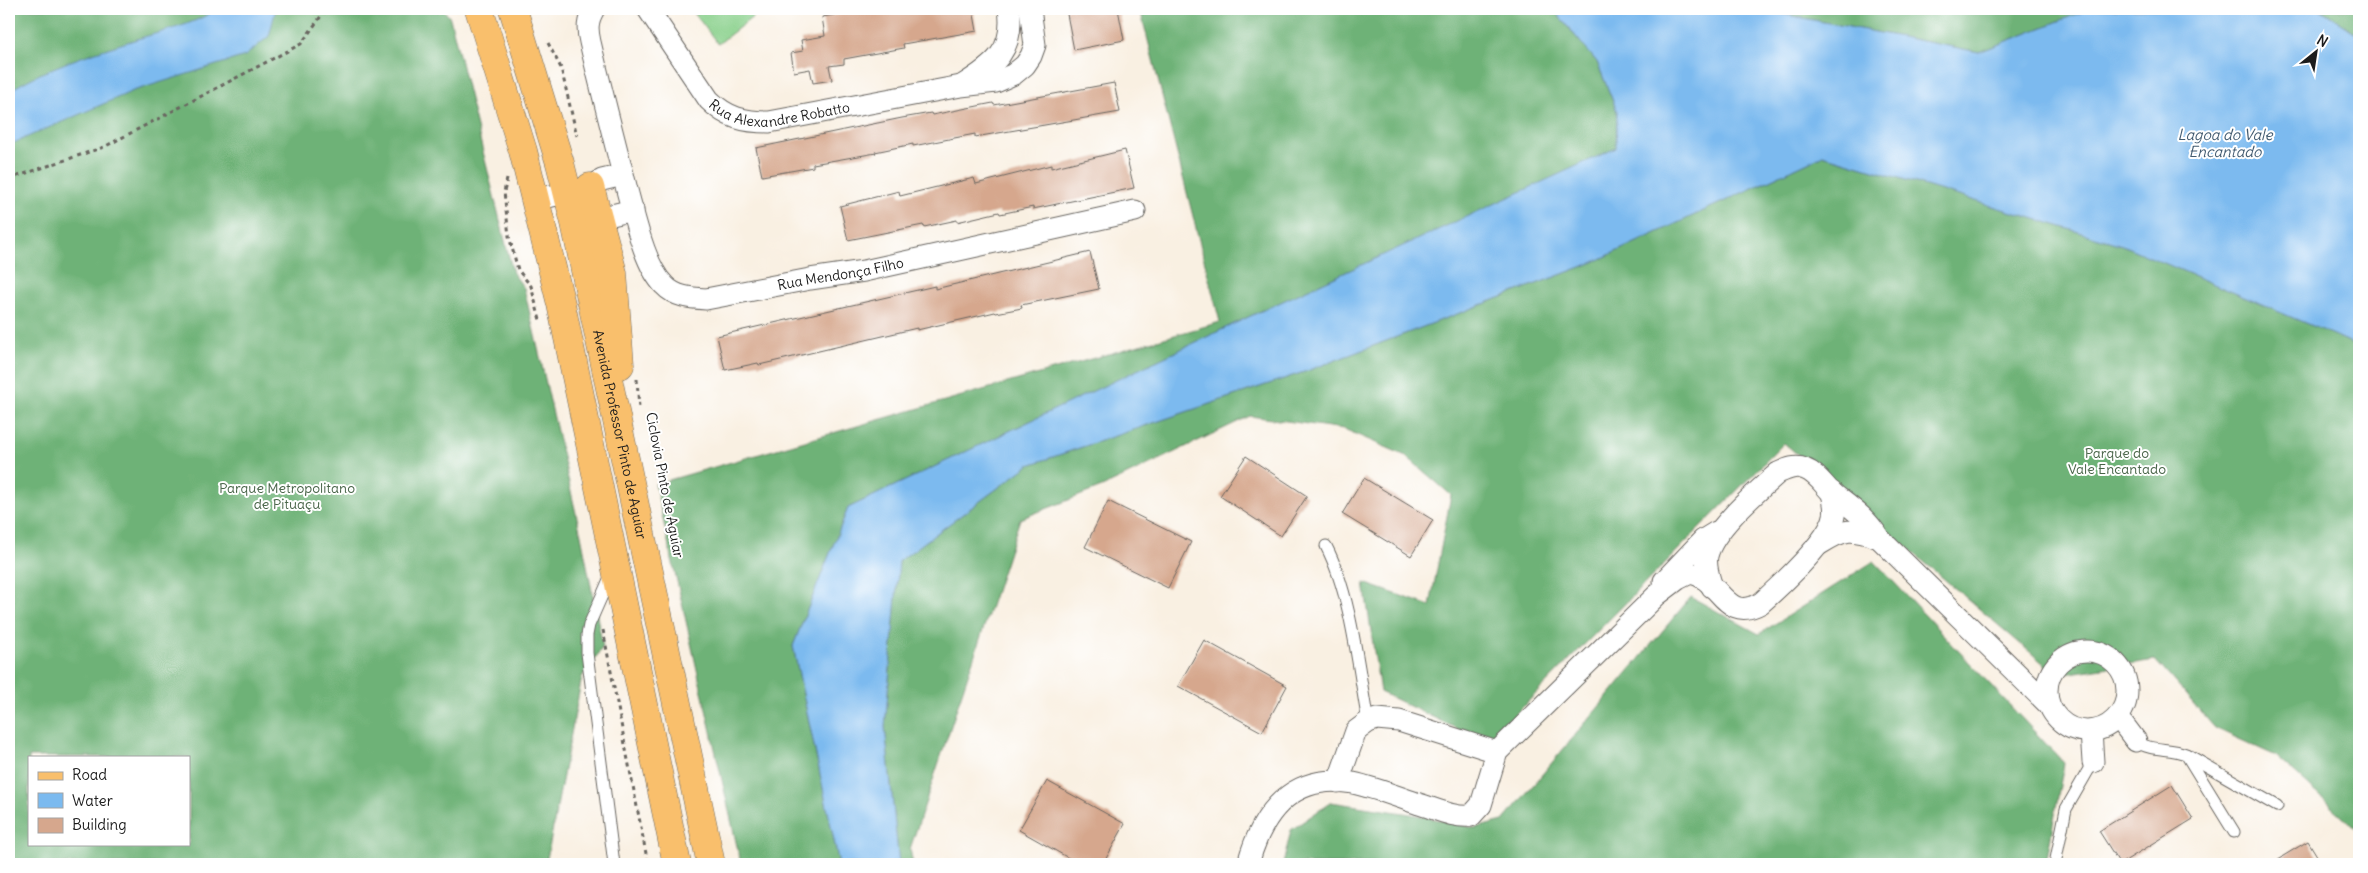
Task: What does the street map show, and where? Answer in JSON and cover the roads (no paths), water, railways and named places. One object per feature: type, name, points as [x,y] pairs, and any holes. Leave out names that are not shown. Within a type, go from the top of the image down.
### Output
[{"type":"main road","points":[[479,9],[523,151],[561,304],[677,864]]},
{"type":"main road","name":"Avenida Professor Pinto de Aguiar","points":[[513,9],[579,190],[644,556],[711,864]]},
{"type":"main road","points":[[579,190],[599,218],[614,286],[627,461]]},
{"type":"street","points":[[535,200],[579,190],[602,180],[623,175],[588,30],[589,18],[594,9]]},
{"type":"street","name":"Rua Alexandre Robatto","points":[[648,9],[709,100],[731,118],[749,122],[769,122],[962,86],[996,82],[1014,74],[1025,65],[1035,46],[1030,9]]},
{"type":"street","name":"Rua Alexandre Robatto","points":[[962,86],[987,70],[1001,56],[1010,35],[1009,9]]},
{"type":"street","name":"Rua Mendonça Filho","points":[[623,175],[640,239],[656,274],[664,285],[675,294],[689,298],[706,299],[810,279],[864,271],[1135,210]]},
{"type":"street","points":[[599,218],[633,210]]},
{"type":"street","points":[[1712,587],[1707,571],[1707,556],[1722,529],[1770,480],[1787,468],[1797,467],[1806,469],[1844,500],[1872,528],[1879,538],[2070,728],[2091,731],[2101,729],[2118,717],[2126,698],[2124,678],[2112,660],[2093,652],[2072,654],[2056,666],[2047,684],[2049,705]]},
{"type":"street","points":[[1818,545],[1834,517],[1832,492]]},
{"type":"street","points":[[1657,595],[1667,576],[1703,540],[1722,529]]},
{"type":"street","points":[[1248,864],[1258,832],[1282,799],[1297,790],[1313,784],[1338,782],[1364,786],[1454,815],[1471,816],[1481,805],[1497,752],[1657,595],[1678,579],[1690,573],[1704,579],[1730,604],[1741,610],[1751,609],[1772,593],[1818,545],[1835,534],[1846,530],[1857,530],[1879,538]]},
{"type":"street","points":[[2118,717],[2136,741]]},
{"type":"street","points":[[1338,782],[1351,740],[1356,731],[1368,722],[1377,719],[1398,721],[1497,752]]},
{"type":"street","points":[[2091,731],[2092,762]]},
{"type":"lane","points":[[1326,546],[1337,567],[1345,598],[1368,722]]},
{"type":"lane","points":[[614,864],[587,653],[587,635],[598,603],[615,566]]},
{"type":"lane","points":[[2136,741],[2144,747],[2176,750],[2186,754],[2277,806]]},
{"type":"lane","points":[[2186,754],[2234,832]]},
{"type":"lane","points":[[2055,864],[2066,809],[2092,762]]},
{"type":"water","points":[[217,9],[276,9],[269,36],[245,56],[133,91],[9,145],[9,91],[70,61],[187,24]]},
{"type":"water","name":"Lagoa do Vale Encantado","points":[[1553,9],[1774,9],[1782,14],[1979,52],[2090,9],[2320,9],[2359,35],[2359,346],[2122,245],[1823,155],[1594,262],[1307,371],[1029,465],[899,561],[885,727],[899,864],[839,864],[793,646],[848,508],[1259,312],[1616,148],[1617,111],[1597,62]]},
{"type":"park label","name":"Parque do Vale Encantado","points":[[2117,462]]},
{"type":"park label","name":"Parque Metropolitano de Pituaçu","points":[[287,496]]}]
